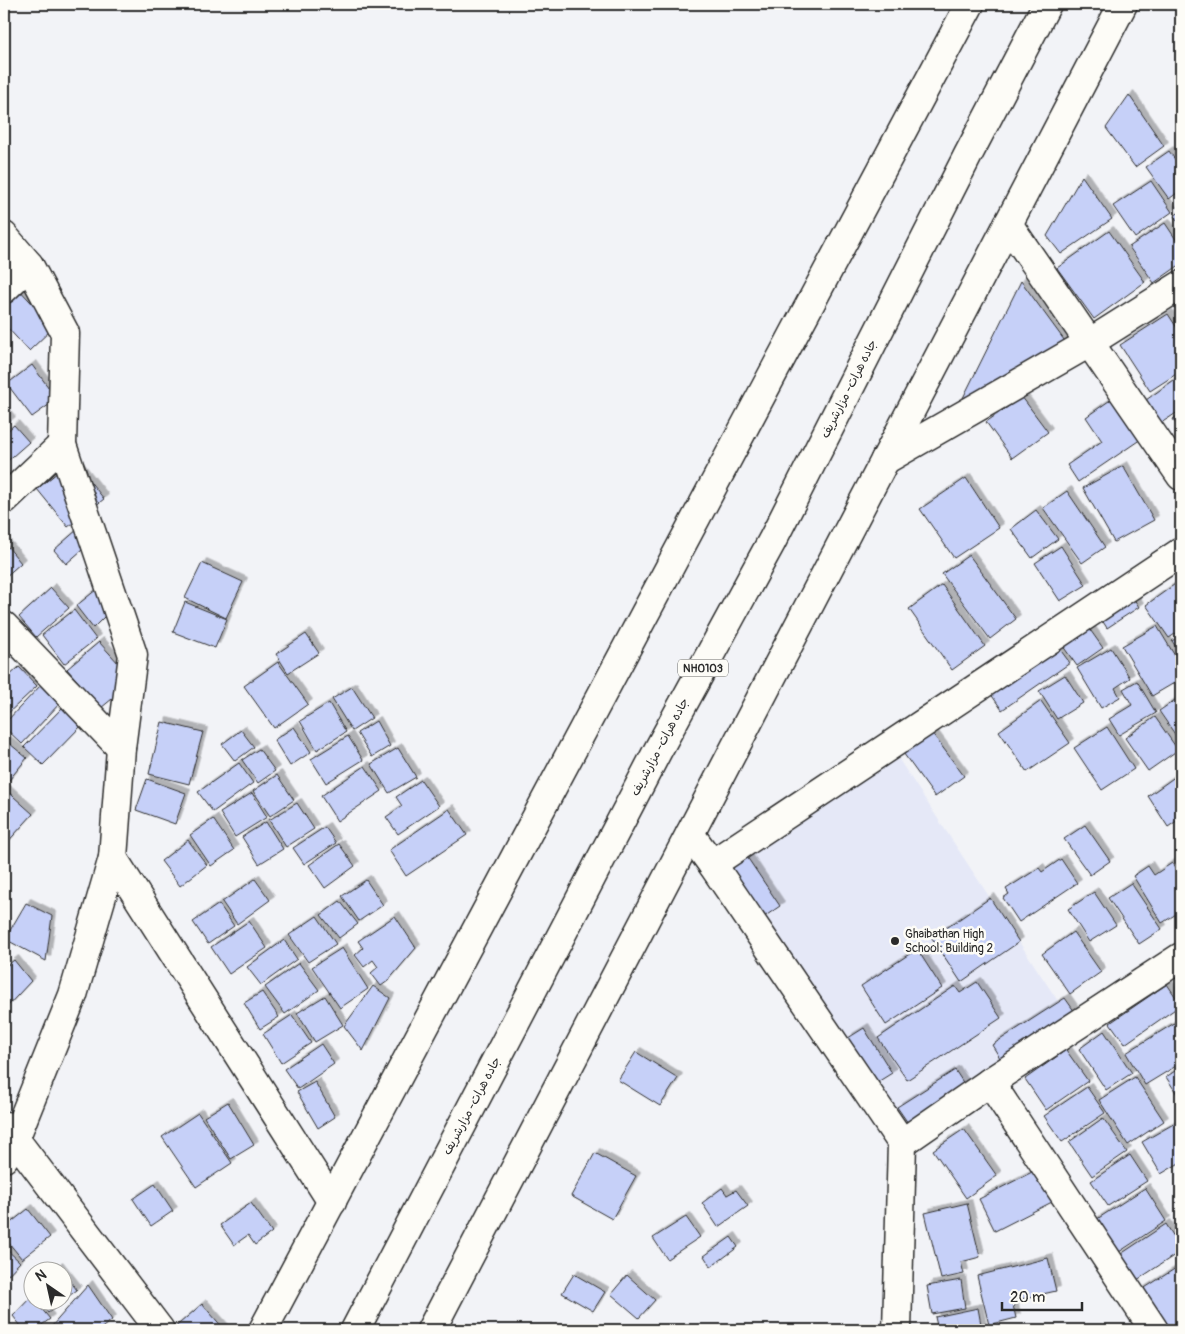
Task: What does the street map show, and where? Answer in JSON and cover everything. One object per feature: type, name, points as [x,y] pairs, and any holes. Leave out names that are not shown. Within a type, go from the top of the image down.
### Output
[{"type":"main road","points":[[263,1330],[970,4]]},
{"type":"main road","name":"جاده هرات- مزارشریف","points":[[355,1330],[649,768],[772,541],[1047,4]]},
{"type":"main road","points":[[431,1330],[1123,4]]},
{"type":"main road","points":[[1008,224],[1181,476]]},
{"type":"main road","points":[[4,236],[29,265],[65,333],[62,445],[133,655],[121,748],[113,858],[73,994],[7,1140],[160,1330]]},
{"type":"main road","points":[[4,289],[29,265]]},
{"type":"main road","points":[[885,460],[1089,343],[1181,285]]},
{"type":"main road","points":[[4,500],[62,445]]},
{"type":"main road","points":[[712,864],[1181,552]]},
{"type":"main road","points":[[4,626],[121,748]]},
{"type":"main road","points":[[690,834],[902,1142],[897,1330]]},
{"type":"main road","points":[[113,858],[332,1202]]},
{"type":"main road","points":[[902,1142],[1181,957]]},
{"type":"main road","points":[[990,1082],[1154,1330]]},
{"type":"shaded area","name":"Ghaibathan High School: Building 2","points":[[892,749],[1071,1021],[898,1134],[720,862]]},
{"type":"building","points":[[1129,95],[1164,146],[1135,167],[1106,128]]},
{"type":"building","points":[[1169,151],[1181,168],[1181,190],[1169,199],[1146,167]]},
{"type":"building","points":[[1082,176],[1112,219],[1061,254],[1047,236]]},
{"type":"building","points":[[1151,181],[1172,212],[1135,238],[1113,206]]},
{"type":"building","points":[[1181,211],[1181,227],[1174,216]]},
{"type":"building","points":[[1165,223],[1181,247],[1181,264],[1154,283],[1129,247]]},
{"type":"building","points":[[1109,231],[1145,282],[1094,319],[1057,268]]},
{"type":"building","points":[[4,250],[20,268],[4,281]]},
{"type":"building","points":[[1021,281],[1067,344],[958,408]]},
{"type":"building","points":[[16,286],[54,327],[29,351],[4,324],[4,297]]},
{"type":"building","points":[[1168,314],[1181,334],[1181,371],[1150,391],[1120,345]]},
{"type":"building","points":[[32,365],[57,399],[32,417],[7,384]]},
{"type":"building","points":[[1181,375],[1181,410],[1161,423],[1146,400]]},
{"type":"building","points":[[1116,396],[1144,437],[1078,482],[1067,465],[1102,441],[1086,417]]},
{"type":"building","points":[[1022,397],[1048,432],[1012,458],[986,422]]},
{"type":"building","points":[[4,412],[11,421],[4,427]]},
{"type":"building","points":[[1181,413],[1181,432],[1173,419]]},
{"type":"building","points":[[14,425],[29,442],[4,464],[4,434]]},
{"type":"building","points":[[73,460],[104,499],[68,527],[37,489]]},
{"type":"building","points":[[1123,466],[1154,520],[1114,542],[1083,488]]},
{"type":"building","points":[[966,478],[999,528],[954,558],[920,509]]},
{"type":"building","points":[[1067,491],[1105,547],[1082,563],[1043,508]]},
{"type":"building","points":[[1036,510],[1058,539],[1032,558],[1011,529]]},
{"type":"building","points":[[78,529],[90,543],[66,564],[54,550]]},
{"type":"building","points":[[4,542],[21,563],[4,578]]},
{"type":"building","points":[[1061,546],[1086,585],[1060,601],[1035,563]]},
{"type":"building","points":[[969,555],[1016,619],[990,639],[942,574]]},
{"type":"building","points":[[202,563],[243,582],[226,618],[185,598]]},
{"type":"building","points":[[1178,582],[1181,587],[1181,630],[1169,638],[1146,605]]},
{"type":"building","points":[[102,585],[108,613],[93,628],[76,606]]},
{"type":"building","points":[[942,585],[985,646],[952,670],[909,609]]},
{"type":"building","points":[[51,588],[69,608],[36,637],[19,617]]},
{"type":"building","points":[[1130,593],[1139,607],[1107,628],[1098,614]]},
{"type":"building","points":[[185,602],[227,619],[215,648],[173,632]]},
{"type":"building","points":[[74,610],[96,639],[64,664],[42,635]]},
{"type":"building","points":[[1086,624],[1103,648],[1077,666],[1060,642]]},
{"type":"building","points":[[1157,626],[1181,666],[1181,679],[1152,696],[1122,646]]},
{"type":"building","points":[[306,634],[319,653],[288,673],[276,654]]},
{"type":"building","points":[[1181,635],[1181,654],[1172,641]]},
{"type":"building","points":[[99,642],[120,665],[118,694],[101,708],[67,669]]},
{"type":"building","points":[[1056,644],[1070,663],[1002,710],[988,690]]},
{"type":"building","points":[[1111,648],[1130,678],[1115,688],[1120,697],[1101,708],[1077,668]]},
{"type":"building","points":[[278,662],[308,704],[274,728],[244,686]]},
{"type":"building","points":[[19,667],[37,686],[4,717],[4,681]]},
{"type":"building","points":[[1065,675],[1083,703],[1057,719],[1039,691]]},
{"type":"building","points":[[1137,681],[1156,713],[1119,735],[1109,719],[1132,705],[1123,689]]},
{"type":"building","points":[[41,685],[60,703],[22,744],[4,727],[4,724]]},
{"type":"building","points":[[352,687],[372,718],[352,731],[332,699]]},
{"type":"building","points":[[1181,696],[1181,743],[1159,711]]},
{"type":"building","points":[[1041,701],[1070,743],[1027,772],[999,731]]},
{"type":"building","points":[[329,703],[346,732],[317,750],[300,721]]},
{"type":"building","points":[[65,705],[84,723],[43,765],[24,747]]},
{"type":"building","points":[[1155,717],[1178,750],[1148,771],[1125,738]]},
{"type":"building","points":[[376,721],[390,746],[372,757],[357,733]]},
{"type":"building","points":[[162,722],[203,732],[189,784],[149,774]]},
{"type":"building","points":[[294,727],[311,752],[290,766],[274,740]]},
{"type":"building","points":[[1107,727],[1134,769],[1102,790],[1074,748]]},
{"type":"building","points":[[929,729],[964,776],[935,797],[901,750]]},
{"type":"building","points":[[241,730],[254,747],[235,761],[222,744]]},
{"type":"building","points":[[348,736],[363,760],[326,783],[311,759]]},
{"type":"building","points":[[4,739],[27,758],[5,785],[4,784]]},
{"type":"building","points":[[398,748],[416,777],[389,793],[371,764]]},
{"type":"building","points":[[259,749],[275,771],[258,783],[242,760]]},
{"type":"building","points":[[239,763],[253,783],[213,812],[198,792]]},
{"type":"building","points":[[365,766],[382,791],[337,821],[321,796]]},
{"type":"building","points":[[277,775],[294,800],[270,816],[253,791]]},
{"type":"building","points":[[1176,776],[1181,784],[1181,818],[1168,827],[1148,796]]},
{"type":"building","points":[[147,779],[186,793],[175,824],[136,810]]},
{"type":"building","points":[[421,780],[439,806],[398,834],[386,817],[402,806],[396,797]]},
{"type":"building","points":[[4,788],[33,814],[4,846]]},
{"type":"building","points":[[252,793],[267,817],[235,837],[220,813]]},
{"type":"building","points":[[297,803],[314,829],[286,847],[269,820]]},
{"type":"building","points":[[449,809],[467,835],[406,876],[389,850]]},
{"type":"building","points":[[213,819],[234,850],[211,866],[190,835]]},
{"type":"building","points":[[266,822],[283,849],[259,864],[242,837]]},
{"type":"building","points":[[1085,825],[1110,861],[1090,875],[1064,839]]},
{"type":"building","points":[[325,827],[336,843],[304,864],[293,848]]},
{"type":"building","points":[[188,840],[207,865],[180,886],[161,861]]},
{"type":"building","points":[[339,844],[355,866],[325,888],[309,865]]},
{"type":"building","points":[[745,854],[780,906],[761,919],[726,867]]},
{"type":"building","points":[[1061,859],[1077,883],[1019,922],[1003,898],[1009,894],[1006,889],[1039,868],[1042,872]]},
{"type":"building","points":[[1172,863],[1181,877],[1181,911],[1162,923],[1133,876],[1148,866],[1154,875]]},
{"type":"building","points":[[255,879],[270,900],[237,924],[222,902]]},
{"type":"building","points":[[366,880],[383,905],[359,921],[342,896]]},
{"type":"building","points":[[1131,883],[1162,929],[1139,944],[1108,898]]},
{"type":"building","points":[[1094,892],[1116,925],[1089,942],[1068,909]]},
{"type":"building","points":[[990,898],[1019,942],[961,982],[932,938]]},
{"type":"building","points":[[340,901],[358,924],[339,938],[321,915]]},
{"type":"building","points":[[26,903],[52,916],[46,961],[5,939]]},
{"type":"building","points":[[219,904],[234,926],[208,944],[193,922]]},
{"type":"building","points":[[317,916],[336,944],[308,962],[289,935]]},
{"type":"building","points":[[395,916],[416,948],[388,981],[381,986],[371,973],[378,967],[373,960],[364,967],[355,955],[363,948],[358,941]]},
{"type":"building","points":[[249,921],[267,948],[229,974],[211,947]]},
{"type":"building","points":[[1073,932],[1101,972],[1070,994],[1042,954]]},
{"type":"building","points":[[284,940],[297,959],[261,985],[247,967]]},
{"type":"building","points":[[342,948],[368,989],[340,1008],[312,967]]},
{"type":"building","points":[[917,949],[942,988],[886,1025],[861,986]]},
{"type":"building","points":[[14,960],[31,981],[4,1010],[4,968]]},
{"type":"building","points":[[299,963],[319,990],[285,1014],[265,987]]},
{"type":"building","points":[[977,982],[1001,1018],[907,1080],[878,1038],[955,986],[960,993]]},
{"type":"building","points":[[1167,984],[1181,1005],[1125,1044],[1110,1023]]},
{"type":"building","points":[[373,986],[390,998],[363,1051],[344,1026]]},
{"type":"building","points":[[262,992],[279,1017],[260,1029],[244,1003]]},
{"type":"building","points":[[325,996],[343,1025],[315,1042],[297,1013]]},
{"type":"building","points":[[1065,998],[1077,1015],[1003,1063],[992,1045]]},
{"type":"building","points":[[292,1015],[311,1043],[281,1063],[263,1034]]},
{"type":"building","points":[[1181,1019],[1181,1063],[1145,1085],[1126,1053]]},
{"type":"building","points":[[864,1028],[892,1073],[876,1083],[848,1038]]},
{"type":"building","points":[[1104,1031],[1132,1073],[1106,1090],[1079,1049]]},
{"type":"building","points":[[321,1044],[334,1064],[298,1089],[284,1069]]},
{"type":"building","points":[[1066,1050],[1088,1081],[1046,1110],[1025,1079]]},
{"type":"building","points":[[636,1052],[678,1078],[660,1106],[618,1080]]},
{"type":"building","points":[[1181,1067],[1181,1091],[1177,1094],[1166,1077]]},
{"type":"building","points":[[955,1070],[966,1087],[908,1123],[897,1107]]},
{"type":"building","points":[[1135,1077],[1164,1121],[1128,1145],[1099,1100]]},
{"type":"building","points":[[315,1082],[335,1117],[318,1128],[297,1092]]},
{"type":"building","points":[[1087,1087],[1105,1113],[1062,1142],[1044,1116]]},
{"type":"building","points":[[228,1102],[254,1145],[231,1159],[204,1117]]},
{"type":"building","points":[[198,1113],[232,1163],[196,1187],[162,1137]]},
{"type":"building","points":[[1103,1118],[1127,1152],[1092,1176],[1069,1142]]},
{"type":"building","points":[[1177,1122],[1181,1130],[1181,1162],[1161,1174],[1142,1142]]},
{"type":"building","points":[[964,1129],[997,1176],[966,1198],[933,1150]]},
{"type":"building","points":[[595,1153],[636,1176],[612,1219],[571,1196]]},
{"type":"building","points":[[1130,1155],[1147,1181],[1108,1206],[1091,1181]]},
{"type":"building","points":[[1036,1170],[1052,1202],[995,1231],[979,1199]]},
{"type":"building","points":[[155,1184],[173,1211],[151,1226],[133,1199]]},
{"type":"building","points":[[722,1188],[727,1195],[736,1190],[748,1206],[718,1227],[702,1203]]},
{"type":"building","points":[[1145,1188],[1166,1221],[1116,1254],[1094,1221]]},
{"type":"building","points":[[251,1203],[272,1232],[255,1245],[248,1235],[234,1245],[220,1225]]},
{"type":"building","points":[[967,1203],[980,1257],[961,1262],[964,1274],[941,1279],[925,1213]]},
{"type":"building","points":[[28,1209],[50,1237],[22,1259],[4,1237],[4,1228]]},
{"type":"building","points":[[686,1217],[700,1237],[667,1259],[653,1238]]},
{"type":"building","points":[[1166,1224],[1181,1251],[1134,1282],[1118,1256]]},
{"type":"building","points":[[731,1237],[738,1247],[711,1267],[704,1256]]},
{"type":"building","points":[[4,1247],[20,1262],[4,1279]]},
{"type":"building","points":[[1048,1258],[1056,1291],[1012,1301],[1016,1318],[989,1325],[977,1276]]},
{"type":"building","points":[[1176,1268],[1181,1275],[1181,1324],[1172,1330],[1166,1330],[1140,1291]]},
{"type":"building","points":[[574,1274],[605,1292],[593,1311],[562,1293]]},
{"type":"building","points":[[627,1275],[655,1300],[639,1318],[611,1294]]},
{"type":"building","points":[[961,1280],[965,1308],[932,1314],[927,1286]]},
{"type":"building","points":[[72,1284],[77,1290],[72,1294]]},
{"type":"building","points":[[88,1285],[112,1320],[99,1330],[53,1330],[51,1327],[64,1312],[72,1312],[72,1303]]},
{"type":"building","points":[[202,1304],[225,1330],[172,1330]]},
{"type":"building","points":[[22,1307],[22,1312],[44,1312],[50,1319],[35,1330],[24,1330],[13,1316]]},
{"type":"building","points":[[978,1308],[982,1330],[938,1330],[935,1317]]},
{"type":"place","name":"Ghaibathan High School: Building 2","points":[[895,941]]}]
